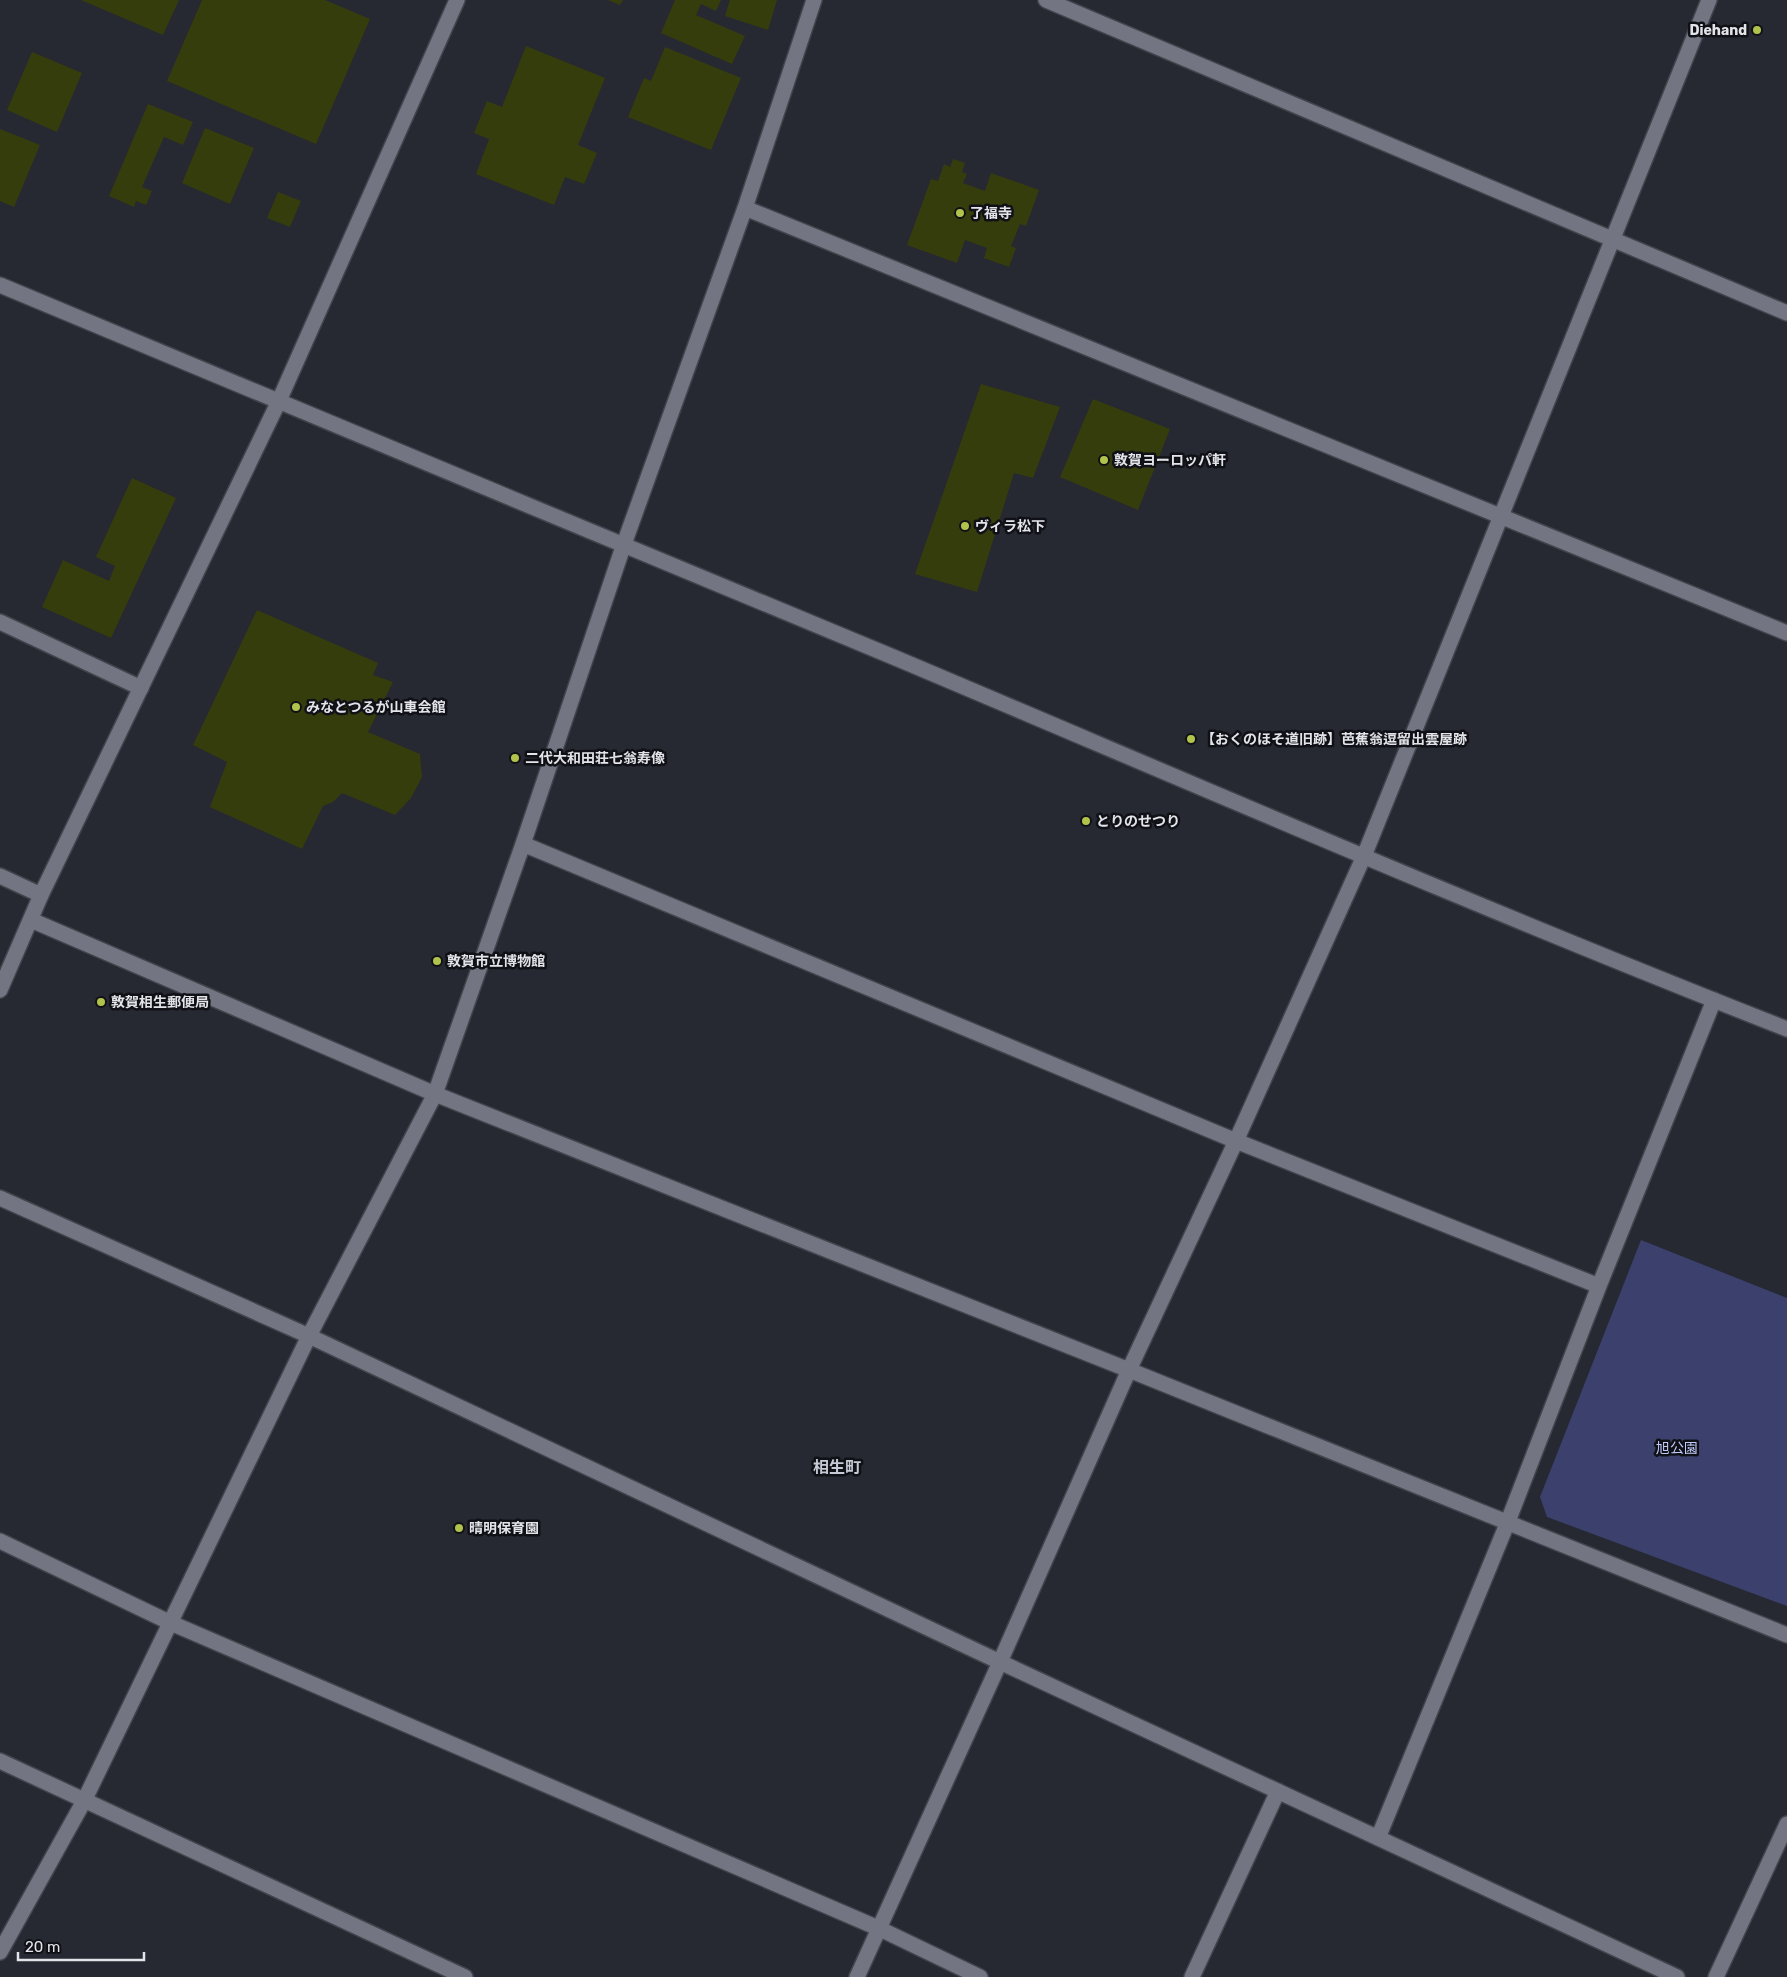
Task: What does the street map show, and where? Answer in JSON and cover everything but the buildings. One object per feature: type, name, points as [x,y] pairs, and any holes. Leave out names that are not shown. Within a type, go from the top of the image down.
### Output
[{"type":"street","points":[[0,1952],[84,1801],[310,1336],[435,1094],[523,844],[624,544],[745,208],[814,0]]},
{"type":"street","points":[[1046,0],[1787,313]]},
{"type":"street","points":[[857,1977],[1000,1662],[1129,1370],[1236,1141],[1364,856],[1502,518],[1708,0]]},
{"type":"street","points":[[0,990],[41,895],[278,403],[452,1]]},
{"type":"street","points":[[745,208],[1787,633]]},
{"type":"street","points":[[0,285],[278,403],[624,544],[1364,856],[1787,1029]]},
{"type":"street","points":[[0,622],[141,688]]},
{"type":"street","points":[[523,844],[1236,1141],[1599,1286]]},
{"type":"street","points":[[0,876],[41,895]]},
{"type":"street","points":[[31,920],[435,1094],[1129,1370],[1507,1524],[1787,1635]]},
{"type":"street","points":[[1378,1838],[1507,1524],[1599,1286],[1714,1000]]},
{"type":"street","points":[[0,1198],[310,1336],[1000,1662],[1677,1977]]},
{"type":"street","points":[[0,1541],[171,1623],[878,1928],[980,1977]]},
{"type":"street","points":[[0,1761],[465,1977]]},
{"type":"street","points":[[1192,1977],[1278,1791]]},
{"type":"street","points":[[1716,1977],[1787,1824]]},
{"type":"green space","name":"旭公園","points":[[1641,1240],[1787,1298],[1787,1606],[1547,1517],[1540,1497]]},
{"type":"place","name":"Diehand","points":[[1757,30]]},
{"type":"place","name":"了福寺","points":[[960,213]]},
{"type":"place","name":"敦賀ヨーロッパ軒","points":[[1104,460]]},
{"type":"place","name":"ヴィラ松下","points":[[965,526]]},
{"type":"place","name":"みなとつるが山車会館","points":[[296,707]]},
{"type":"place","name":"【おくのほそ道旧跡】芭蕉翁逗留出雲屋跡","points":[[1191,739]]},
{"type":"place","name":"二代大和田荘七翁寿像","points":[[515,758]]},
{"type":"place","name":"とりのせつり","points":[[1086,821]]},
{"type":"place","name":"敦賀市立博物館","points":[[437,961]]},
{"type":"place","name":"敦賀相生郵便局","points":[[101,1002]]},
{"type":"place","name":"晴明保育園","points":[[459,1528]]},
{"type":"district","name":"相生町","points":[[837,1467]]}]
